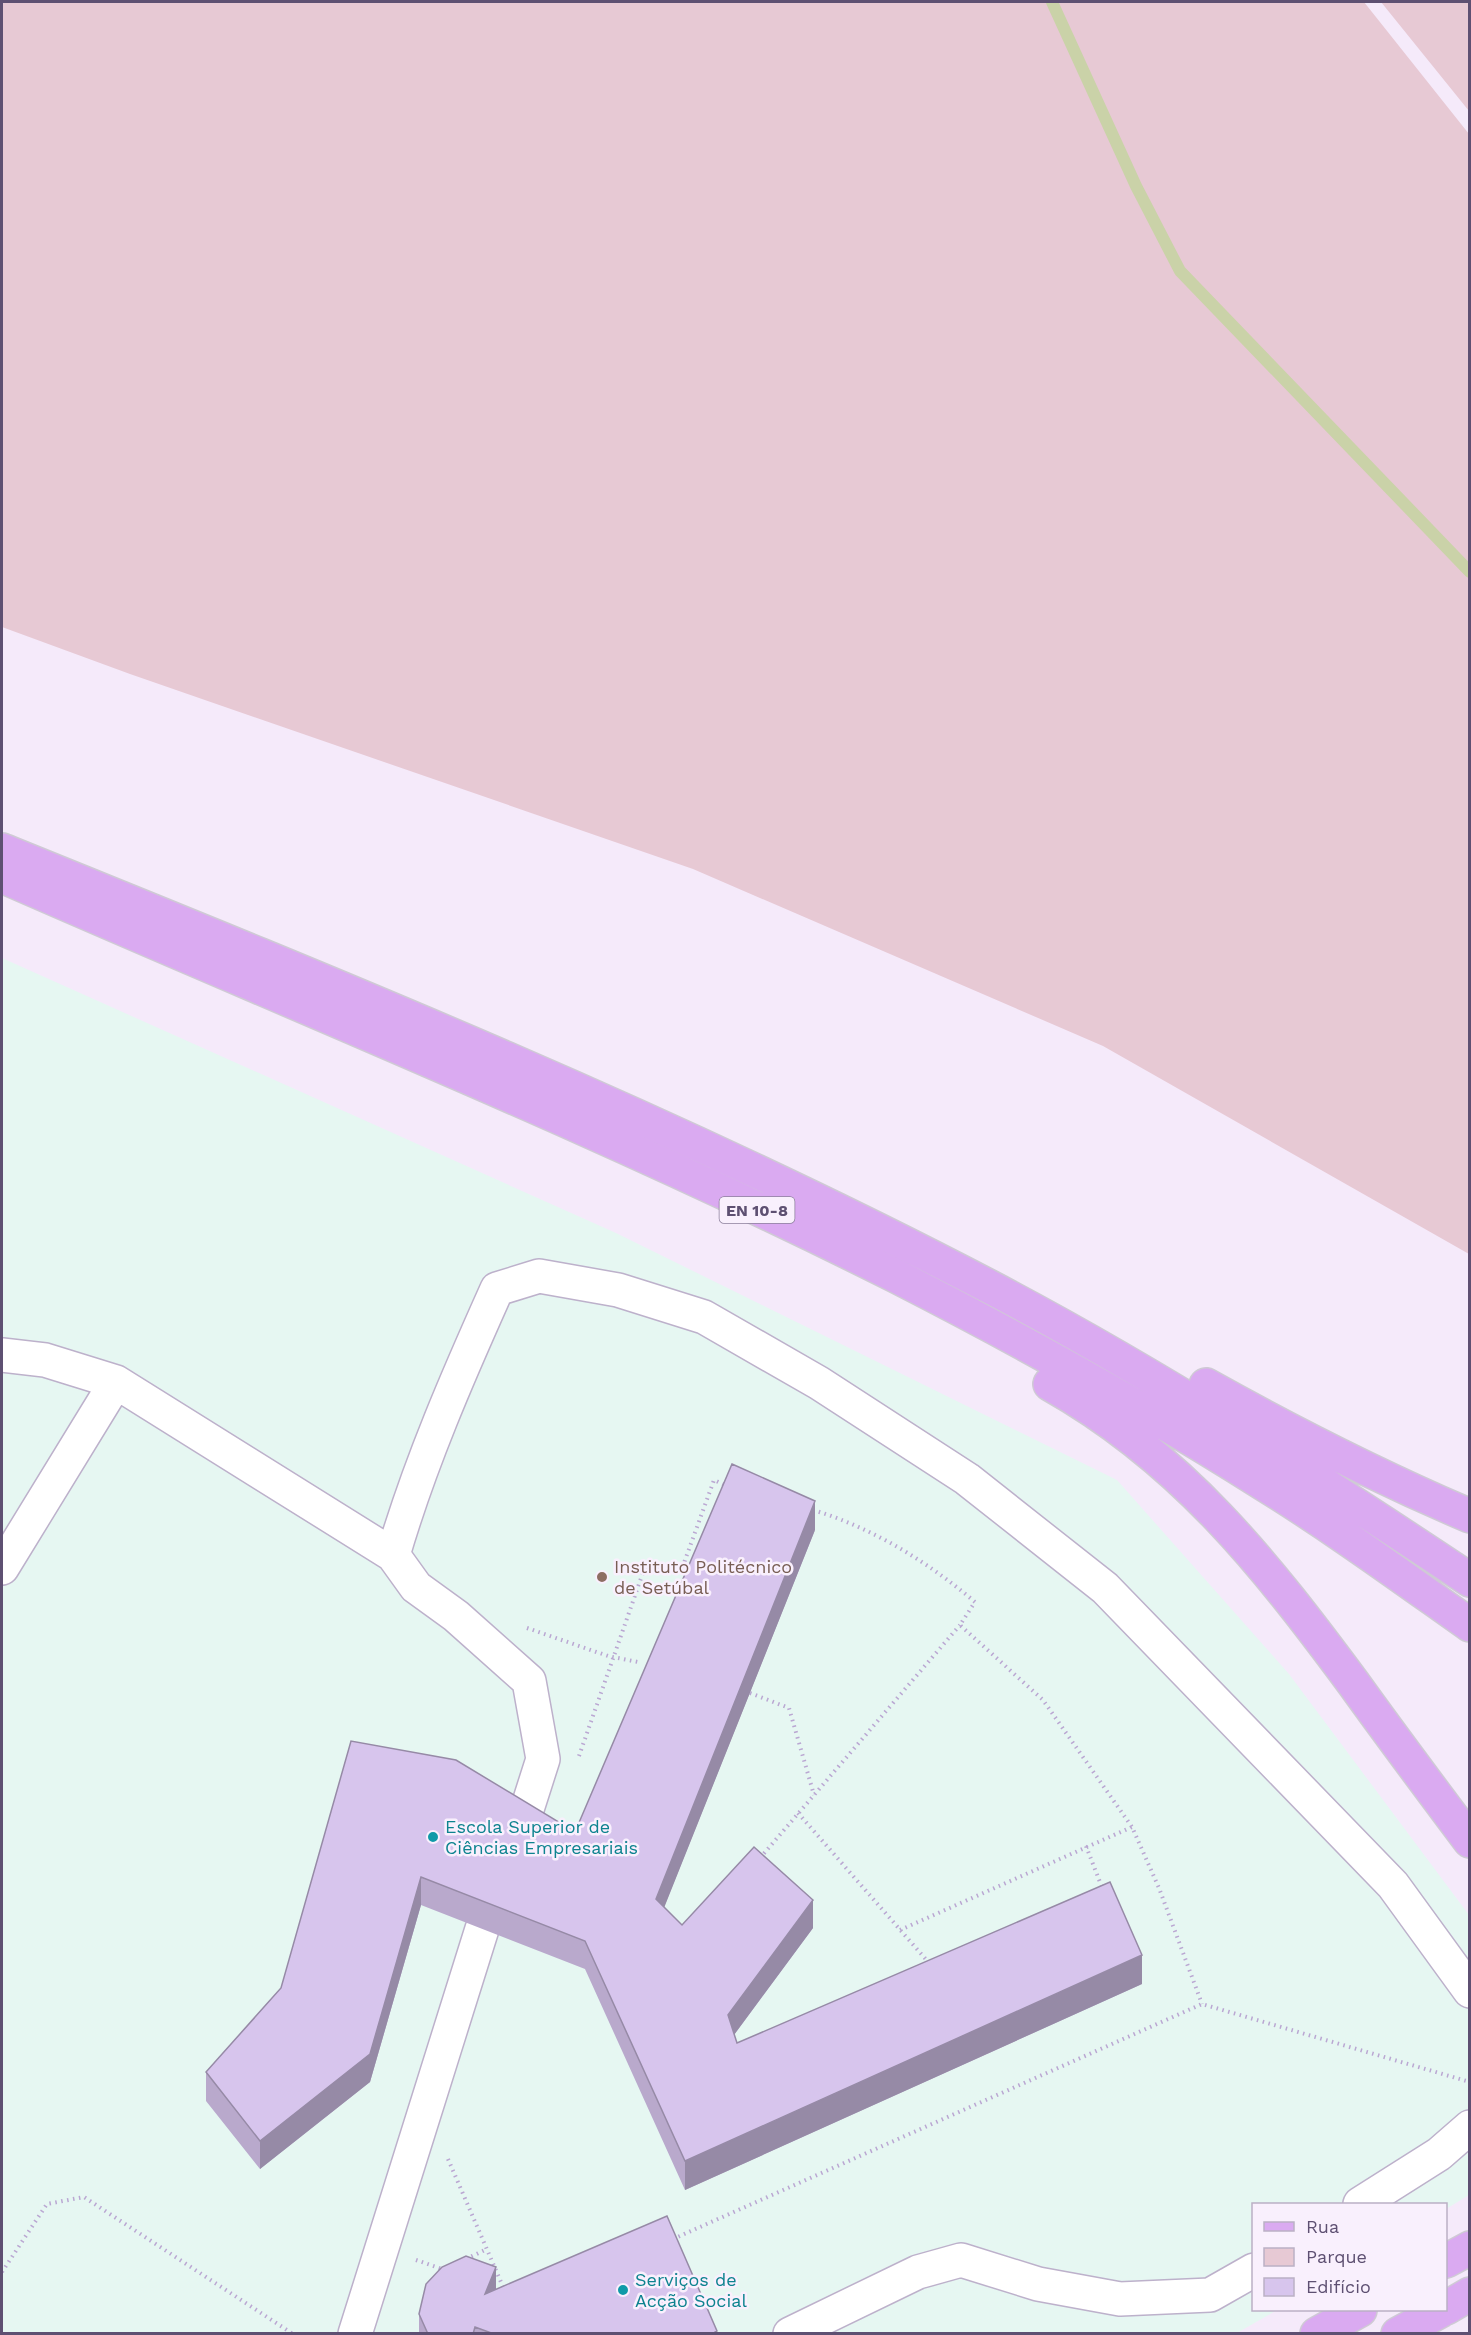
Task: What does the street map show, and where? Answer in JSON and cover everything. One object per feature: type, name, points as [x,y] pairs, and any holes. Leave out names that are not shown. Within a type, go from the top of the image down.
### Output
[{"type":"main road","name":"EN 10-8","points":[[2,850],[442,1030],[696,1143],[853,1217],[993,1289],[1201,1407],[1470,1580]]},
{"type":"main road","name":"EN 10-8","points":[[2,876],[393,1045],[800,1229],[986,1323],[1264,1484],[1398,1574],[1470,1626]]},
{"type":"main road","points":[[312,976],[609,1087],[796,1166],[993,1266],[1312,1443],[1395,1484],[1470,1516]]},
{"type":"main road","points":[[393,1045],[707,1198],[1013,1362],[1075,1398],[1117,1426],[1198,1496],[1260,1561],[1470,1841]]},
{"type":"main road","points":[[1447,2260],[1470,2248]]},
{"type":"main road","points":[[1447,2307],[1470,2294]]},
{"type":"main road","points":[[1317,2334],[1358,2311]]},
{"type":"main road","points":[[1398,2334],[1440,2311]]},
{"type":"lane","points":[[393,1555],[411,1496],[452,1389],[497,1289],[539,1276],[618,1290],[704,1317],[819,1383],[968,1479],[1105,1588],[1393,1885],[1470,1991]]},
{"type":"lane","points":[[2,1355],[45,1360],[116,1382],[393,1555],[416,1587],[456,1616],[529,1681],[543,1759],[521,1828]]},
{"type":"lane","points":[[2,1568],[116,1382]]},
{"type":"lane","points":[[355,2334],[482,1929]]},
{"type":"lane","points":[[1363,2203],[1439,2154],[1470,2127]]},
{"type":"lane","points":[[790,2334],[918,2271],[961,2259],[1038,2284],[1120,2299],[1210,2295],[1252,2271]]},
{"type":"path","points":[[577,1763],[646,1564],[681,1574],[714,1480],[735,1490]]},
{"type":"path","points":[[760,1858],[960,1625],[975,1602],[949,1580],[892,1544],[840,1518],[811,1509]]},
{"type":"path","points":[[960,1625],[1043,1700],[1132,1827],[1159,1888],[1202,2004]]},
{"type":"path","points":[[520,1626],[614,1658],[638,1662]]},
{"type":"path","points":[[750,1693],[789,1708],[814,1795]]},
{"type":"path","points":[[798,1813],[930,1964]]},
{"type":"path","points":[[900,1930],[1132,1827]]},
{"type":"path","points":[[1086,1846],[1103,1892]]},
{"type":"path","points":[[663,2244],[1202,2004],[1470,2082]]},
{"type":"path","points":[[417,2139],[444,2148],[509,2300]]},
{"type":"path","points":[[2,2272],[47,2204],[84,2197],[293,2334]]},
{"type":"path","points":[[383,2248],[442,2269],[451,2265]]},
{"type":"path","points":[[460,2262],[487,2249]]},
{"type":"shaded area","name":"Instituto Politécnico de Setúbal","points":[[2,958],[616,1233],[1117,1480],[1289,1674],[1469,1915],[1469,2195],[1447,2208],[1447,2203],[1252,2203],[1252,2311],[1275,2311],[1237,2333],[2,2334]]},
{"type":"green space","points":[[2,2],[1364,2],[1469,134],[1469,1254],[1103,1046],[693,869],[130,674],[2,627]]},
{"type":"green space","points":[[1381,2],[1469,2],[1469,111]]},
{"type":"building","name":"Escola Superior de Ciências Empresariais","points":[[732,1464],[815,1501],[656,1899],[682,1925],[754,1847],[813,1900],[728,2015],[737,2043],[1110,1882],[1142,1955],[685,2161],[585,1941],[421,1877],[370,2054],[260,2141],[206,2072],[281,1988],[351,1741],[456,1760],[575,1832]]},
{"type":"building","name":"Serviços de Acção Social","points":[[667,2216],[717,2331],[712,2334],[494,2334],[475,2327],[473,2334],[428,2334],[419,2314],[426,2284],[442,2267],[466,2256],[496,2267],[485,2294]]},
{"type":"waterway","points":[[1052,2],[1136,186],[1180,271],[1470,572]]},
{"type":"place","name":"Instituto Politécnico de Setúbal","points":[[602,1577]]},
{"type":"place","name":"Escola Superior de Ciências Empresariais","points":[[433,1837]]},
{"type":"place","name":"Serviços de Acção Social","points":[[623,2290]]}]
